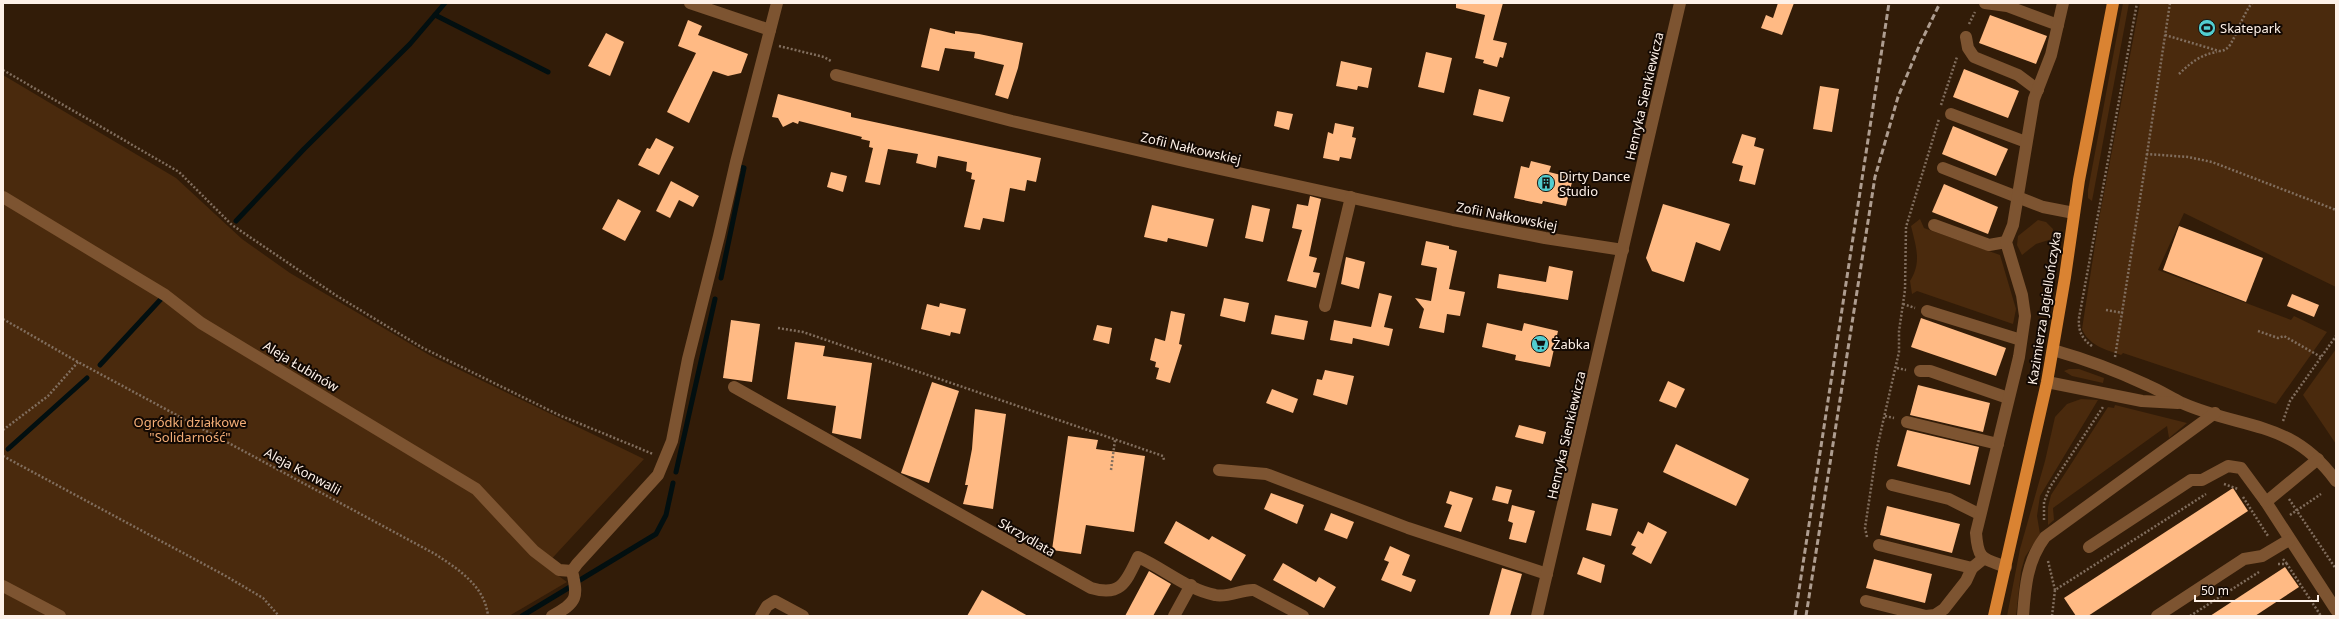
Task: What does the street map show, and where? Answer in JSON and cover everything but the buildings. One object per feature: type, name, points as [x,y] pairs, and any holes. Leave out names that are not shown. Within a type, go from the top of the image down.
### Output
[{"type":"main road","name":"Kazimierza Jagiellończyka","points":[[1994,616],[2047,382],[2074,213],[2113,3]]},
{"type":"street","points":[[690,3],[770,30]]},
{"type":"street","points":[[552,616],[575,598],[577,590],[572,571],[658,475],[665,459],[677,420],[688,359],[736,162],[777,3]]},
{"type":"street","name":"Henryka Sienkiewicza","points":[[1537,616],[1680,3]]},
{"type":"street","points":[[2006,567],[1983,559],[1977,551],[1976,533],[1979,514],[1998,444],[2025,316],[2022,295],[2006,242],[2013,225],[2019,196],[2026,142],[2034,99],[2051,55],[2063,3]]},
{"type":"street","points":[[1982,5],[2007,6],[2058,25]]},
{"type":"street","points":[[1966,37],[1968,48],[1974,57],[2018,75],[2038,90]]},
{"type":"street","name":"Zofii Nałkowskiej","points":[[836,75],[1012,121],[1351,197],[1538,237],[1623,250]]},
{"type":"street","points":[[1944,113],[2026,142]]},
{"type":"street","points":[[1943,168],[2043,206],[2074,213]]},
{"type":"street","name":"Aleja Łubinów","points":[[3,197],[165,295],[201,323],[476,489],[534,551],[559,570],[572,571]]},
{"type":"street","points":[[1325,306],[1351,197]]},
{"type":"street","points":[[1934,225],[1989,245],[2006,242]]},
{"type":"street","points":[[1927,311],[2021,340]]},
{"type":"street","points":[[2053,350],[2073,355],[2148,385],[2183,403],[2279,432],[2318,459],[2336,481]]},
{"type":"street","points":[[1920,371],[1930,371],[2008,398]]},
{"type":"street","points":[[2047,382],[2142,401],[2183,403]]},
{"type":"street","name":"Skrzydlata","points":[[734,387],[1091,588],[1103,592],[1112,591],[1121,586],[1138,557],[1191,585],[1217,596],[1254,590],[1303,616]]},
{"type":"street","points":[[2023,616],[2028,571],[2034,554],[2045,537],[2215,413]]},
{"type":"street","points":[[1907,422],[1998,444]]},
{"type":"street","points":[[2266,502],[2318,459]]},
{"type":"street","points":[[2089,547],[2191,480],[2202,480],[2228,466],[2241,468],[2266,502],[2289,540],[2336,610]]},
{"type":"street","points":[[1219,470],[1266,474],[1408,528],[1547,574]]},
{"type":"street","points":[[1892,485],[1949,500],[1979,514]]},
{"type":"street","points":[[2157,616],[2244,560],[2262,556],[2289,540]]},
{"type":"street","points":[[1879,545],[1972,568]]},
{"type":"street","points":[[1866,601],[1926,616],[1935,615],[1944,609],[1955,596],[1972,568],[1983,559]]},
{"type":"street","points":[[1174,616],[1191,585]]},
{"type":"street","points":[[3,586],[60,616]]},
{"type":"street","points":[[761,616],[767,606],[775,601],[802,616]]},
{"type":"path","points":[[2096,349],[2090,346],[2081,336],[2078,327],[2086,275],[2137,3]]},
{"type":"path","points":[[2109,354],[2115,357],[2123,313],[2170,3]]},
{"type":"path","points":[[2179,74],[2201,56],[2224,50],[2229,46],[2241,18],[2252,3]]},
{"type":"path","points":[[1879,545],[1867,538],[1865,528],[1877,448],[1898,357],[1899,331],[1905,290],[1906,227],[1933,132],[1944,113],[1941,100],[1950,73],[1966,37],[1968,26],[1982,5]]},
{"type":"path","points":[[2165,36],[2219,51]]},
{"type":"path","points":[[767,44],[824,57],[832,61],[836,75]]},
{"type":"path","points":[[3,70],[179,172],[238,228],[337,296],[423,348],[559,415],[665,459]]},
{"type":"path","points":[[2147,154],[2188,157],[2212,162],[2336,210]]},
{"type":"path","points":[[2081,274],[2086,275]]},
{"type":"path","points":[[2106,310],[2123,313]]},
{"type":"path","name":"Aleja Konwalii","points":[[3,319],[78,362],[435,554],[463,573],[483,597],[488,616]]},
{"type":"path","points":[[778,328],[803,332],[1163,456],[1164,460]]},
{"type":"path","points":[[2258,331],[2278,338],[2284,336],[2321,357]]},
{"type":"path","points":[[2283,421],[2290,401],[2336,336]]},
{"type":"path","points":[[3,430],[48,396],[78,362]]},
{"type":"path","points":[[2045,537],[2043,513],[2044,502],[2050,487],[2086,430],[2108,403],[2110,394]]},
{"type":"path","points":[[1111,470],[1115,440]]},
{"type":"path","points":[[3,456],[224,575],[262,598],[279,616]]},
{"type":"path","points":[[2217,488],[2223,484],[2237,488],[2321,616]]},
{"type":"path","points":[[2282,490],[2297,509],[2336,569]]},
{"type":"path","points":[[2054,590],[2210,492]]},
{"type":"path","points":[[2265,531],[2321,494]]},
{"type":"path","points":[[2048,560],[2054,590],[2052,616]]},
{"type":"path","points":[[2271,564],[2287,564]]},
{"type":"path","points":[[2190,616],[2265,568]]},
{"type":"green space","points":[[2123,3],[2129,3],[2092,201],[2088,198],[2088,190]]},
{"type":"green space","points":[[2140,3],[2336,3],[2336,287],[2184,213],[2158,270],[2291,320],[2294,316],[2327,332],[2276,404],[2123,353],[2121,355],[2109,351],[2093,343],[2085,335],[2082,329],[2099,219]]},
{"type":"green space","name":"Ogródki działkowe \"Solidarność\"","points":[[3,75],[176,178],[242,239],[290,273],[431,356],[644,459],[545,566],[567,582],[509,616],[3,616]]},
{"type":"green space","points":[[1920,219],[1924,228],[2000,255],[2016,309],[2013,324],[1917,291],[1912,294],[1910,281],[1916,267],[1917,254],[1911,226]]},
{"type":"green space","points":[[2038,220],[2046,222],[2053,229],[2052,239],[2036,244],[2022,255],[2017,245],[2018,236]]},
{"type":"green space","points":[[2336,349],[2336,444],[2303,395]]},
{"type":"green space","points":[[2069,369],[2079,369],[2104,378],[2103,383],[2072,376],[2064,371]]},
{"type":"green space","points":[[2081,399],[2098,400],[2040,496],[2037,516],[2040,534],[2025,557],[2021,571],[2016,616],[2007,616],[2020,549],[2045,461],[2055,417],[2067,404]]},
{"type":"green space","points":[[2115,405],[2187,423],[2169,438],[2167,426],[2053,508],[2054,520],[2048,525],[2048,507],[2051,495],[2108,407],[2114,408]]},
{"type":"waterway","points":[[236,221],[304,149],[410,44],[445,3]]},
{"type":"waterway","points":[[435,15],[548,72]]},
{"type":"waterway","points":[[721,278],[744,168],[740,167]]},
{"type":"waterway","points":[[100,365],[161,299]]},
{"type":"waterway","points":[[676,472],[715,299]]},
{"type":"waterway","points":[[8,449],[87,378]]},
{"type":"waterway","points":[[580,580],[656,534],[666,515],[673,483]]},
{"type":"waterway","points":[[522,616],[570,587]]},
{"type":"railway","points":[[1795,616],[1889,3]]},
{"type":"railway","points":[[1806,616],[1875,177],[1898,97],[1920,44],[1940,3]]},
{"type":"place","name":"Skatepark","points":[[2207,28]]},
{"type":"place","name":"Dirty Dance Studio","points":[[1546,183]]},
{"type":"place","name":"Żabka","points":[[1540,344]]}]
